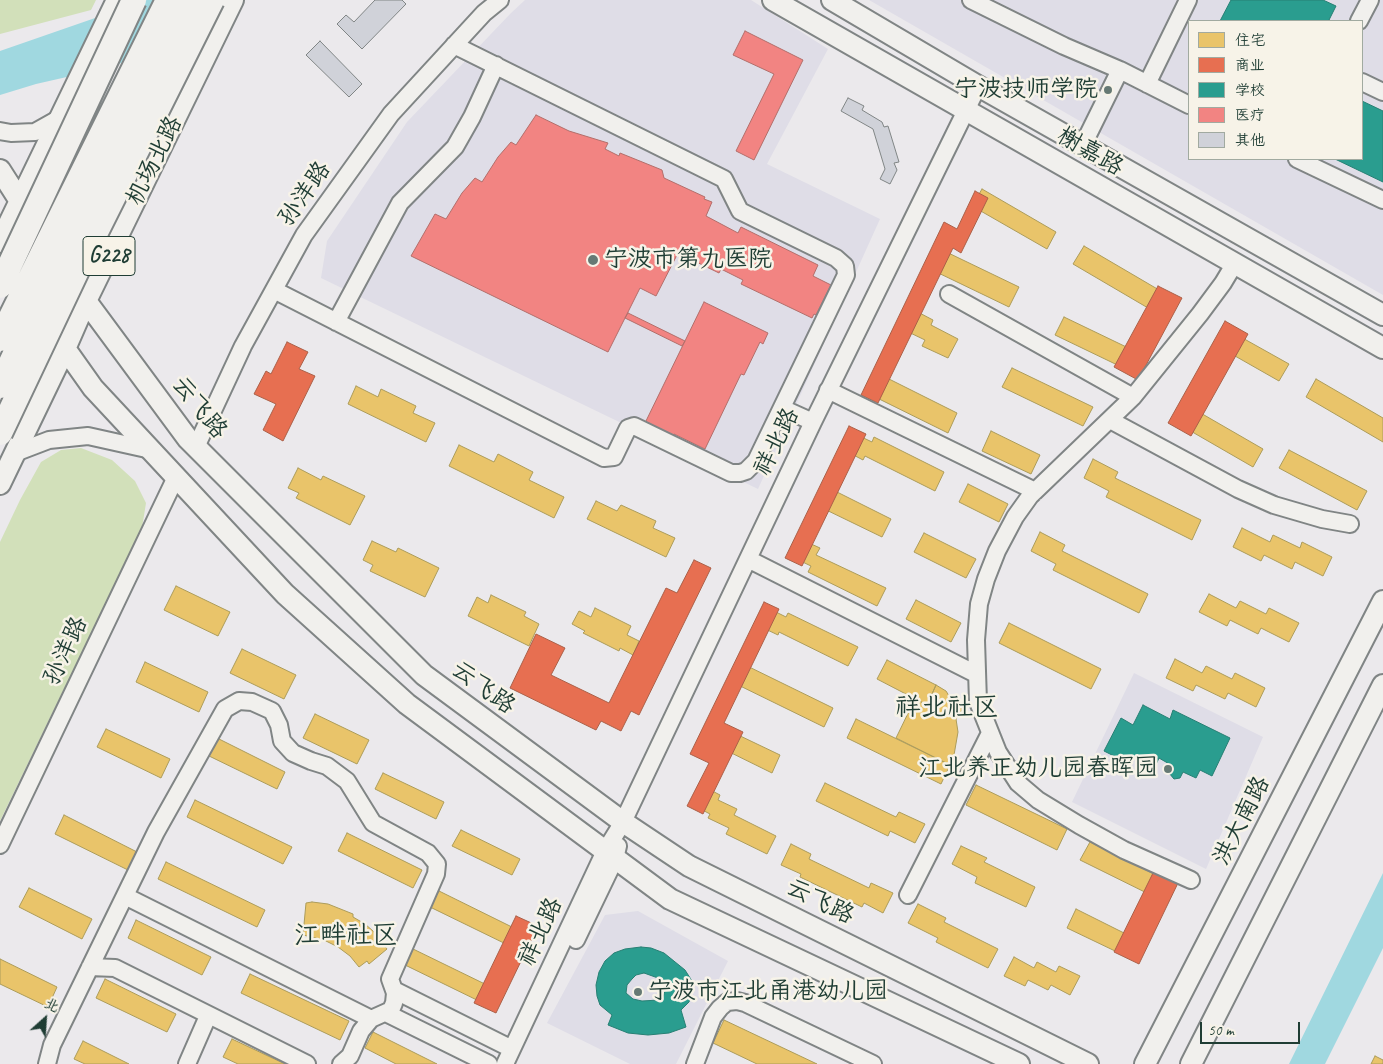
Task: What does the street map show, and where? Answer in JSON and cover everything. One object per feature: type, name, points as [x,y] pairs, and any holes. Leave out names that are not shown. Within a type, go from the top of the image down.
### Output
[{"type":"highway","points":[[0,286],[134,0]]},
{"type":"highway","points":[[0,339],[168,0]]},
{"type":"highway","name":"机场北路","points":[[0,386],[188,0]]},
{"type":"highway","points":[[0,433],[80,264],[212,0]]},
{"type":"main road","points":[[0,242],[117,0]]},
{"type":"main road","name":"机场北路","points":[[0,484],[233,0]]},
{"type":"main road","name":"榭嘉路","points":[[773,0],[1383,348]]},
{"type":"main road","name":"榭嘉路","points":[[832,0],[978,86],[1383,315]]},
{"type":"main road","name":"云飞路","points":[[0,170],[19,202],[86,302],[188,438],[424,675],[622,822],[689,866],[1088,1064]]},
{"type":"main road","points":[[0,255],[93,388],[285,594],[407,704],[670,899],[1019,1064]]},
{"type":"main road","name":"洪大南路","points":[[1145,1064],[1383,602]]},
{"type":"main road","points":[[1191,1064],[1383,685]]},
{"type":"street","name":"孙洋路","points":[[196,446],[243,346],[304,235],[391,114],[484,13],[500,0]]},
{"type":"street","points":[[971,0],[1064,46],[1120,70],[1188,104]]},
{"type":"street","points":[[1147,84],[1188,0]]},
{"type":"street","points":[[1360,20],[1370,0]]},
{"type":"street","points":[[274,290],[604,458],[614,457],[628,428],[634,426],[732,473],[746,471],[756,461],[846,275],[845,266],[836,258],[740,211],[724,179],[454,45]]},
{"type":"street","points":[[336,322],[400,204],[455,147],[472,117],[496,66]]},
{"type":"street","points":[[1083,145],[1120,70]]},
{"type":"street","points":[[1363,82],[1383,92]]},
{"type":"street","name":"祥北路","points":[[505,1064],[514,1056],[610,855],[622,822],[828,390],[978,86]]},
{"type":"street","points":[[0,131],[11,133],[35,132],[60,118]]},
{"type":"street","points":[[1299,160],[1383,200]]},
{"type":"street","points":[[1191,880],[1124,850],[1038,800],[1018,783],[998,752],[978,702],[976,640],[979,604],[986,579],[996,551],[1016,517],[1034,491],[1133,397],[1224,283],[1234,263]]},
{"type":"street","points":[[949,294],[1133,397]]},
{"type":"street","points":[[828,390],[1034,491]]},
{"type":"street","points":[[782,408],[813,422]]},
{"type":"street","points":[[1110,420],[1238,490],[1274,505],[1322,519],[1350,524]]},
{"type":"street","points":[[15,454],[49,440],[88,436],[151,450]]},
{"type":"street","name":"孙洋路","points":[[0,845],[176,476]]},
{"type":"street","points":[[748,559],[976,674]]},
{"type":"street","points":[[47,1064],[52,1045],[156,832],[225,709],[239,701],[252,702],[272,711],[282,741],[293,753],[327,766],[347,781],[373,822],[428,853],[436,864],[436,874],[390,979],[394,990],[394,1003],[391,1010],[371,1019],[361,1031],[350,1056],[341,1064]]},
{"type":"street","points":[[908,895],[990,733]]},
{"type":"street","points":[[125,896],[371,1019]]},
{"type":"street","points":[[90,967],[115,968],[307,1064]]},
{"type":"street","points":[[394,990],[514,1056]]},
{"type":"street","points":[[695,1064],[713,1017],[727,1002],[737,1001],[745,1003],[873,1064]]},
{"type":"street","points":[[386,1013],[488,1064]]},
{"type":"street","points":[[187,1064],[208,1016]]},
{"type":"shaded area","name":"宁波市第九医院","points":[[525,0],[751,0],[828,49],[767,164],[880,219],[758,489],[321,278],[327,241],[407,122]]},
{"type":"shaded area","name":"宁波技师学院","points":[[869,0],[1383,0],[1383,295]]},
{"type":"shaded area","name":"江北养正幼儿园春晖园","points":[[1134,673],[1263,737],[1206,869],[1072,802]]},
{"type":"shaded area","name":"宁波市江北甬港幼儿园","points":[[638,911],[728,961],[676,1064],[630,1064],[547,1023],[605,915]]},
{"type":"green space","points":[[0,0],[96,0],[91,10],[0,34]]},
{"type":"green space","points":[[81,448],[112,460],[135,481],[146,503],[142,528],[0,821],[0,542],[41,462],[61,450]]},
{"type":"water","points":[[147,0],[245,0],[115,66],[36,84],[0,95],[0,51]]},
{"type":"water","points":[[1383,873],[1383,948],[1325,1064],[1289,1064]]},
{"type":"building: 住宅","points":[[982,189],[1056,232],[1047,249],[972,206]]},
{"type":"building: 住宅","points":[[1084,246],[1171,297],[1160,315],[1073,264]]},
{"type":"building: 住宅","points":[[938,248],[1019,287],[1009,307],[928,268]]},
{"type":"building: 住宅","points":[[910,308],[933,320],[931,325],[958,339],[948,358],[922,346],[925,340],[900,328]]},
{"type":"building: 住宅","points":[[1064,317],[1143,355],[1134,373],[1055,335]]},
{"type":"building: 住宅","points":[[1230,331],[1289,364],[1279,381],[1221,348]]},
{"type":"building: 住宅","points":[[1012,368],[1093,407],[1083,426],[1002,387]]},
{"type":"building: 住宅","points":[[879,374],[957,413],[948,433],[869,394]]},
{"type":"building: 住宅","points":[[1316,379],[1383,418],[1383,442],[1306,397]]},
{"type":"building: 住宅","points":[[356,386],[378,397],[381,389],[416,406],[413,413],[435,423],[426,442],[348,404]]},
{"type":"building: 住宅","points":[[1185,404],[1263,449],[1253,467],[1175,422]]},
{"type":"building: 住宅","points":[[991,431],[1040,455],[1031,474],[982,451]]},
{"type":"building: 住宅","points":[[851,432],[872,442],[874,437],[944,472],[935,491],[865,456],[863,460],[842,449]]},
{"type":"building: 住宅","points":[[459,445],[494,462],[498,454],[533,472],[529,480],[564,497],[554,518],[449,466]]},
{"type":"building: 住宅","points":[[1289,450],[1367,491],[1357,510],[1279,468]]},
{"type":"building: 住宅","points":[[1093,459],[1118,472],[1115,478],[1201,520],[1192,540],[1106,497],[1109,491],[1084,478]]},
{"type":"building: 住宅","points":[[298,468],[321,480],[323,476],[365,496],[350,525],[296,498],[299,493],[288,488]]},
{"type":"building: 住宅","points":[[968,484],[1008,504],[999,522],[959,502]]},
{"type":"building: 住宅","points":[[825,486],[891,519],[882,537],[816,505]]},
{"type":"building: 住宅","points":[[596,501],[617,511],[621,505],[656,521],[653,528],[675,538],[666,557],[587,519]]},
{"type":"building: 住宅","points":[[1242,528],[1270,542],[1273,535],[1300,548],[1302,542],[1332,557],[1323,576],[1295,562],[1292,569],[1264,555],[1261,561],[1233,547]]},
{"type":"building: 住宅","points":[[1040,532],[1065,545],[1062,551],[1148,594],[1139,613],[1053,570],[1056,564],[1031,551]]},
{"type":"building: 住宅","points":[[924,533],[976,559],[966,578],[914,552]]},
{"type":"building: 住宅","points":[[798,538],[820,548],[816,555],[886,588],[877,606],[808,572],[811,566],[790,556]]},
{"type":"building: 住宅","points":[[372,541],[396,552],[398,548],[439,568],[425,597],[370,571],[373,565],[363,560]]},
{"type":"building: 住宅","points":[[176,586],[230,612],[218,636],[164,610]]},
{"type":"building: 住宅","points":[[1209,594],[1236,608],[1240,601],[1266,614],[1269,608],[1299,623],[1289,642],[1261,628],[1258,634],[1230,620],[1227,626],[1199,612]]},
{"type":"building: 住宅","points":[[491,595],[526,612],[524,616],[539,624],[529,646],[468,616],[477,597],[488,603]]},
{"type":"building: 住宅","points":[[916,600],[961,623],[951,642],[906,619]]},
{"type":"building: 住宅","points":[[766,607],[786,617],[788,613],[858,647],[848,666],[779,632],[778,635],[757,625]]},
{"type":"building: 住宅","points":[[595,608],[631,626],[627,635],[639,641],[633,655],[620,648],[619,651],[583,633],[585,631],[572,624],[579,611],[591,617]]},
{"type":"building: 住宅","points":[[1009,623],[1101,669],[1091,689],[999,643]]},
{"type":"building: 住宅","points":[[242,649],[296,675],[284,699],[230,673]]},
{"type":"building: 住宅","points":[[1175,659],[1202,673],[1206,666],[1232,679],[1235,673],[1265,688],[1256,707],[1228,693],[1225,699],[1196,685],[1193,691],[1166,678]]},
{"type":"building: 住宅","points":[[887,660],[936,685],[927,705],[877,679]]},
{"type":"building: 住宅","points":[[145,662],[208,692],[199,712],[136,682]]},
{"type":"building: 住宅","points":[[739,662],[833,708],[824,727],[730,681]]},
{"type":"building: 住宅","points":[[936,685],[946,691],[951,699],[959,702],[962,706],[962,710],[956,719],[958,732],[954,755],[950,765],[896,738],[915,699],[927,705]]},
{"type":"building: 住宅","points":[[315,714],[369,740],[357,764],[303,738]]},
{"type":"building: 住宅","points":[[856,719],[950,765],[941,784],[847,738]]},
{"type":"building: 住宅","points":[[711,722],[780,755],[772,773],[703,739]]},
{"type":"building: 住宅","points":[[106,729],[170,759],[161,778],[97,747]]},
{"type":"building: 住宅","points":[[215,737],[285,772],[277,789],[207,755]]},
{"type":"building: 住宅","points":[[383,773],[444,802],[436,819],[375,789]]},
{"type":"building: 住宅","points":[[825,783],[896,817],[899,812],[925,824],[915,843],[890,831],[888,836],[816,801]]},
{"type":"building: 住宅","points":[[701,785],[720,795],[718,800],[737,809],[734,815],[776,836],[767,854],[726,834],[729,828],[708,818],[710,814],[691,804]]},
{"type":"building: 住宅","points":[[976,785],[1067,829],[1057,850],[966,805]]},
{"type":"building: 住宅","points":[[195,800],[292,847],[283,864],[187,817]]},
{"type":"building: 住宅","points":[[64,815],[139,853],[130,871],[55,834]]},
{"type":"building: 住宅","points":[[461,830],[520,859],[512,875],[452,846]]},
{"type":"building: 住宅","points":[[347,833],[422,870],[413,888],[338,851]]},
{"type":"building: 住宅","points":[[1090,842],[1176,885],[1167,903],[1080,860]]},
{"type":"building: 住宅","points":[[791,844],[811,854],[809,859],[869,888],[871,883],[893,893],[883,913],[864,903],[862,907],[800,877],[801,874],[781,865]]},
{"type":"building: 住宅","points":[[961,846],[987,858],[984,862],[1035,887],[1026,907],[975,883],[977,877],[952,864]]},
{"type":"building: 住宅","points":[[166,862],[265,910],[257,927],[158,879]]},
{"type":"building: 住宅","points":[[29,888],[92,919],[82,939],[19,907]]},
{"type":"building: 住宅","points":[[439,891],[518,930],[510,946],[430,907]]},
{"type":"building: 住宅","points":[[306,903],[328,904],[353,914],[353,917],[373,931],[387,949],[369,964],[367,961],[359,967],[350,956],[338,947],[324,940],[303,935]]},
{"type":"building: 住宅","points":[[918,904],[946,918],[944,922],[998,949],[988,968],[936,942],[938,938],[908,923]]},
{"type":"building: 住宅","points":[[1076,909],[1146,944],[1138,962],[1067,928]]},
{"type":"building: 住宅","points":[[136,920],[211,957],[202,975],[128,938]]},
{"type":"building: 住宅","points":[[411,948],[491,987],[483,1003],[403,964]]},
{"type":"building: 住宅","points":[[1014,957],[1034,968],[1037,962],[1056,972],[1059,966],[1080,976],[1070,995],[1051,985],[1048,990],[1028,980],[1025,986],[1004,976]]},
{"type":"building: 住宅","points":[[0,959],[57,987],[48,1007],[0,984]]},
{"type":"building: 住宅","points":[[250,974],[349,1021],[340,1040],[241,993]]},
{"type":"building: 住宅","points":[[105,979],[176,1014],[167,1032],[96,998]]},
{"type":"building: 住宅","points":[[724,1020],[817,1064],[757,1064],[713,1043]]},
{"type":"building: 住宅","points":[[373,1032],[437,1064],[396,1064],[365,1048]]},
{"type":"building: 住宅","points":[[232,1039],[285,1064],[238,1064],[223,1057]]},
{"type":"building: 住宅","points":[[83,1041],[129,1064],[85,1064],[74,1059]]},
{"type":"building: 住宅","points":[[1375,1056],[1383,1060],[1383,1064],[1371,1064]]},
{"type":"building: 商业","points":[[975,191],[988,198],[961,253],[953,248],[878,403],[861,395],[944,222],[957,229]]},
{"type":"building: 商业","points":[[1158,286],[1182,298],[1138,380],[1114,367]]},
{"type":"building: 商业","points":[[1225,321],[1248,334],[1191,436],[1168,423]]},
{"type":"building: 商业","points":[[287,342],[308,352],[299,369],[315,376],[283,441],[263,430],[276,404],[254,394],[266,371],[271,374]]},
{"type":"building: 商业","points":[[849,426],[866,434],[802,566],[785,558]]},
{"type":"building: 商业","points":[[694,560],[711,568],[639,715],[631,711],[621,731],[601,721],[596,730],[510,688],[536,634],[565,648],[551,675],[609,703],[666,588],[677,593]]},
{"type":"building: 商业","points":[[764,602],[779,609],[724,723],[743,732],[703,814],[687,806],[709,763],[690,754]]},
{"type":"building: 商业","points":[[1154,871],[1178,883],[1139,964],[1114,952]]},
{"type":"building: 商业","points":[[516,916],[538,926],[496,1013],[474,1003]]},
{"type":"building: 学校","points":[[1231,0],[1323,0],[1336,6],[1329,20],[1221,20]]},
{"type":"building: 学校","points":[[1363,101],[1383,111],[1383,182],[1337,160],[1363,160]]},
{"type":"building: 学校","points":[[1143,705],[1170,719],[1173,710],[1230,738],[1212,776],[1200,770],[1196,778],[1183,772],[1180,778],[1174,779],[1169,773],[1171,765],[1159,758],[1152,773],[1145,774],[1141,767],[1144,760],[1132,755],[1126,768],[1116,769],[1113,762],[1116,757],[1104,751],[1121,718],[1133,725]]},
{"type":"building: 学校","points":[[651,948],[664,953],[685,970],[692,981],[692,993],[689,1002],[681,1010],[686,1027],[669,1033],[648,1035],[628,1033],[608,1025],[612,1015],[600,1005],[596,985],[599,972],[605,961],[614,953],[625,949]],"holes":[[[644,973],[658,978],[666,988],[663,997],[659,1000],[642,1001],[633,999],[626,993],[627,985],[636,975]]]},
{"type":"building: 医疗","points":[[745,31],[803,60],[754,160],[736,151],[774,74],[733,55]]},
{"type":"building: 医疗","points":[[536,115],[569,131],[608,143],[605,149],[619,156],[620,153],[662,170],[664,178],[712,202],[706,216],[738,233],[741,227],[818,265],[813,276],[831,285],[816,315],[814,314],[812,318],[741,284],[743,280],[721,269],[719,273],[678,253],[656,296],[640,288],[608,352],[411,256],[435,214],[446,219],[462,193],[475,178],[482,182],[498,157],[511,142],[516,145]]},
{"type":"building: 医疗","points":[[704,302],[768,333],[763,344],[760,342],[744,375],[741,374],[705,449],[674,434],[673,437],[645,423]]},
{"type":"building: 医疗","points":[[628,313],[685,341],[682,346],[625,318]]},
{"type":"building: 其他","points":[[375,0],[402,0],[406,4],[362,49],[337,24],[346,15],[354,22]]},
{"type":"building: 其他","points":[[320,41],[362,84],[349,97],[306,55]]},
{"type":"building: 其他","points":[[848,98],[864,106],[862,110],[882,122],[884,127],[888,126],[899,162],[894,163],[897,170],[890,184],[880,179],[885,169],[873,129],[841,111]]},
{"type":"place","name":"宁波技师学院","points":[[1108,90]]},
{"type":"place","name":"宁波市第九医院","points":[[593,260]]},
{"type":"place","name":"江北养正幼儿园春晖园","points":[[1168,769]]},
{"type":"place","name":"宁波市江北甬港幼儿园","points":[[638,992]]},
{"type":"district","name":"祥北社区","points":[[947,708]]},
{"type":"district","name":"江畔社区","points":[[346,936]]}]
